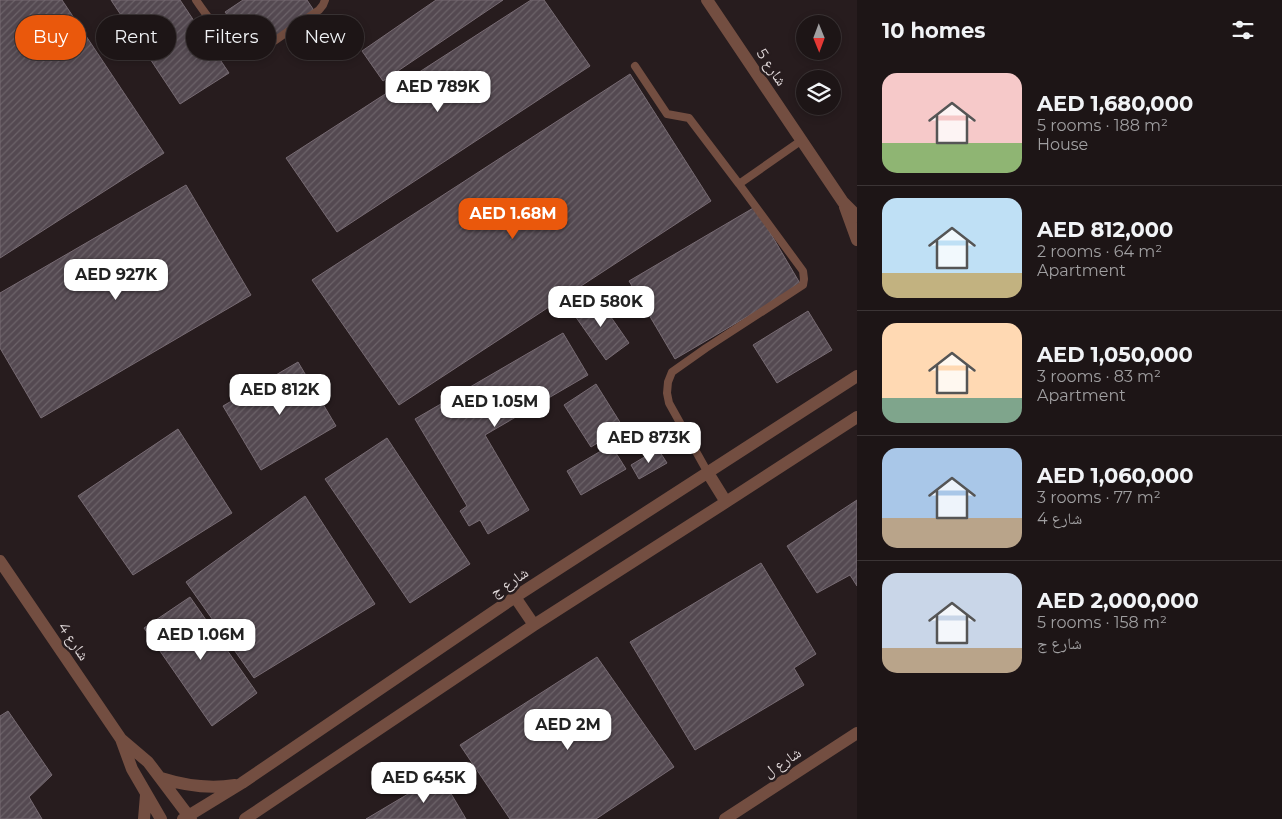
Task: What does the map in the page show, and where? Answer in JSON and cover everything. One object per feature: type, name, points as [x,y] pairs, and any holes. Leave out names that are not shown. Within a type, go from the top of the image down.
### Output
[{"type":"street","name":"شارع 5","points":[[706,0],[843,202],[857,216]]},
{"type":"street","name":"شارع 5","points":[[843,202],[857,240]]},
{"type":"street","name":"شارع ج","points":[[187,818],[242,783],[515,597],[857,376]]},
{"type":"street","points":[[250,817],[534,625],[857,417]]},
{"type":"street","points":[[708,473],[726,502]]},
{"type":"street","name":"شارع 4","points":[[0,561],[121,739],[132,769],[161,819]]},
{"type":"street","points":[[515,597],[534,625]]},
{"type":"street","name":"شارع ل","points":[[725,819],[857,733]]},
{"type":"street","name":"شارع 4","points":[[121,739],[148,762],[161,778],[187,818]]},
{"type":"street","points":[[161,778],[180,784],[201,787],[222,787],[242,783]]},
{"type":"street","points":[[144,819],[146,794]]},
{"type":"lane","points":[[196,0],[226,42],[233,47],[250,51],[259,50],[267,46],[320,10],[325,0]]},
{"type":"lane","points":[[635,66],[667,114],[689,118],[803,271],[803,284],[672,372],[668,382],[668,404],[708,473]]},
{"type":"lane","points":[[739,184],[802,140]]},
{"type":"building","points":[[0,0],[62,0],[72,15],[15,15],[15,60],[86,60],[86,36],[96,51],[96,60],[102,60],[164,153],[0,258]]},
{"type":"building","points":[[111,0],[180,0],[190,15],[186,15],[186,60],[220,60],[229,73],[180,104],[151,60],[176,60],[176,15],[121,15]]},
{"type":"building","points":[[243,0],[307,0],[315,12],[310,15],[286,15],[286,30],[276,36],[276,15],[227,15],[225,12]]},
{"type":"building","points":[[436,0],[503,0],[383,81],[364,54],[364,50]]},
{"type":"building","points":[[531,0],[544,0],[590,66],[337,232],[286,158]]},
{"type":"building","points":[[630,74],[711,201],[399,405],[312,280]]},
{"type":"building","points":[[186,185],[251,295],[41,418],[0,348],[0,293]]},
{"type":"building","points":[[755,207],[801,285],[675,359],[629,281]]},
{"type":"building","points":[[597,297],[629,343],[606,360],[573,313]]},
{"type":"building","points":[[808,311],[832,350],[777,383],[753,345]]},
{"type":"building","points":[[563,333],[588,375],[485,435],[529,510],[488,534],[480,520],[469,526],[460,511],[467,506],[415,419]]},
{"type":"building","points":[[298,362],[336,426],[261,470],[223,406]]},
{"type":"building","points":[[596,384],[623,427],[591,447],[564,405]]},
{"type":"building","points":[[178,429],[232,513],[133,575],[78,496]]},
{"type":"building","points":[[387,438],[470,564],[410,603],[325,479]]},
{"type":"building","points":[[611,445],[626,469],[581,495],[567,471]]},
{"type":"building","points":[[658,449],[667,463],[639,479],[631,465]]},
{"type":"building","points":[[305,496],[375,604],[254,678],[186,582]]},
{"type":"building","points":[[857,500],[857,586],[850,575],[817,593],[787,546]]},
{"type":"building","points":[[761,563],[816,654],[794,668],[804,685],[695,750],[630,642]]},
{"type":"building","points":[[190,597],[257,693],[212,726],[144,628]]},
{"type":"building","points":[[597,657],[674,767],[596,819],[510,819],[460,745]]},
{"type":"building","points":[[8,711],[52,775],[29,797],[42,819],[0,819],[0,716]]},
{"type":"building","points":[[440,775],[466,819],[366,819]]}]
